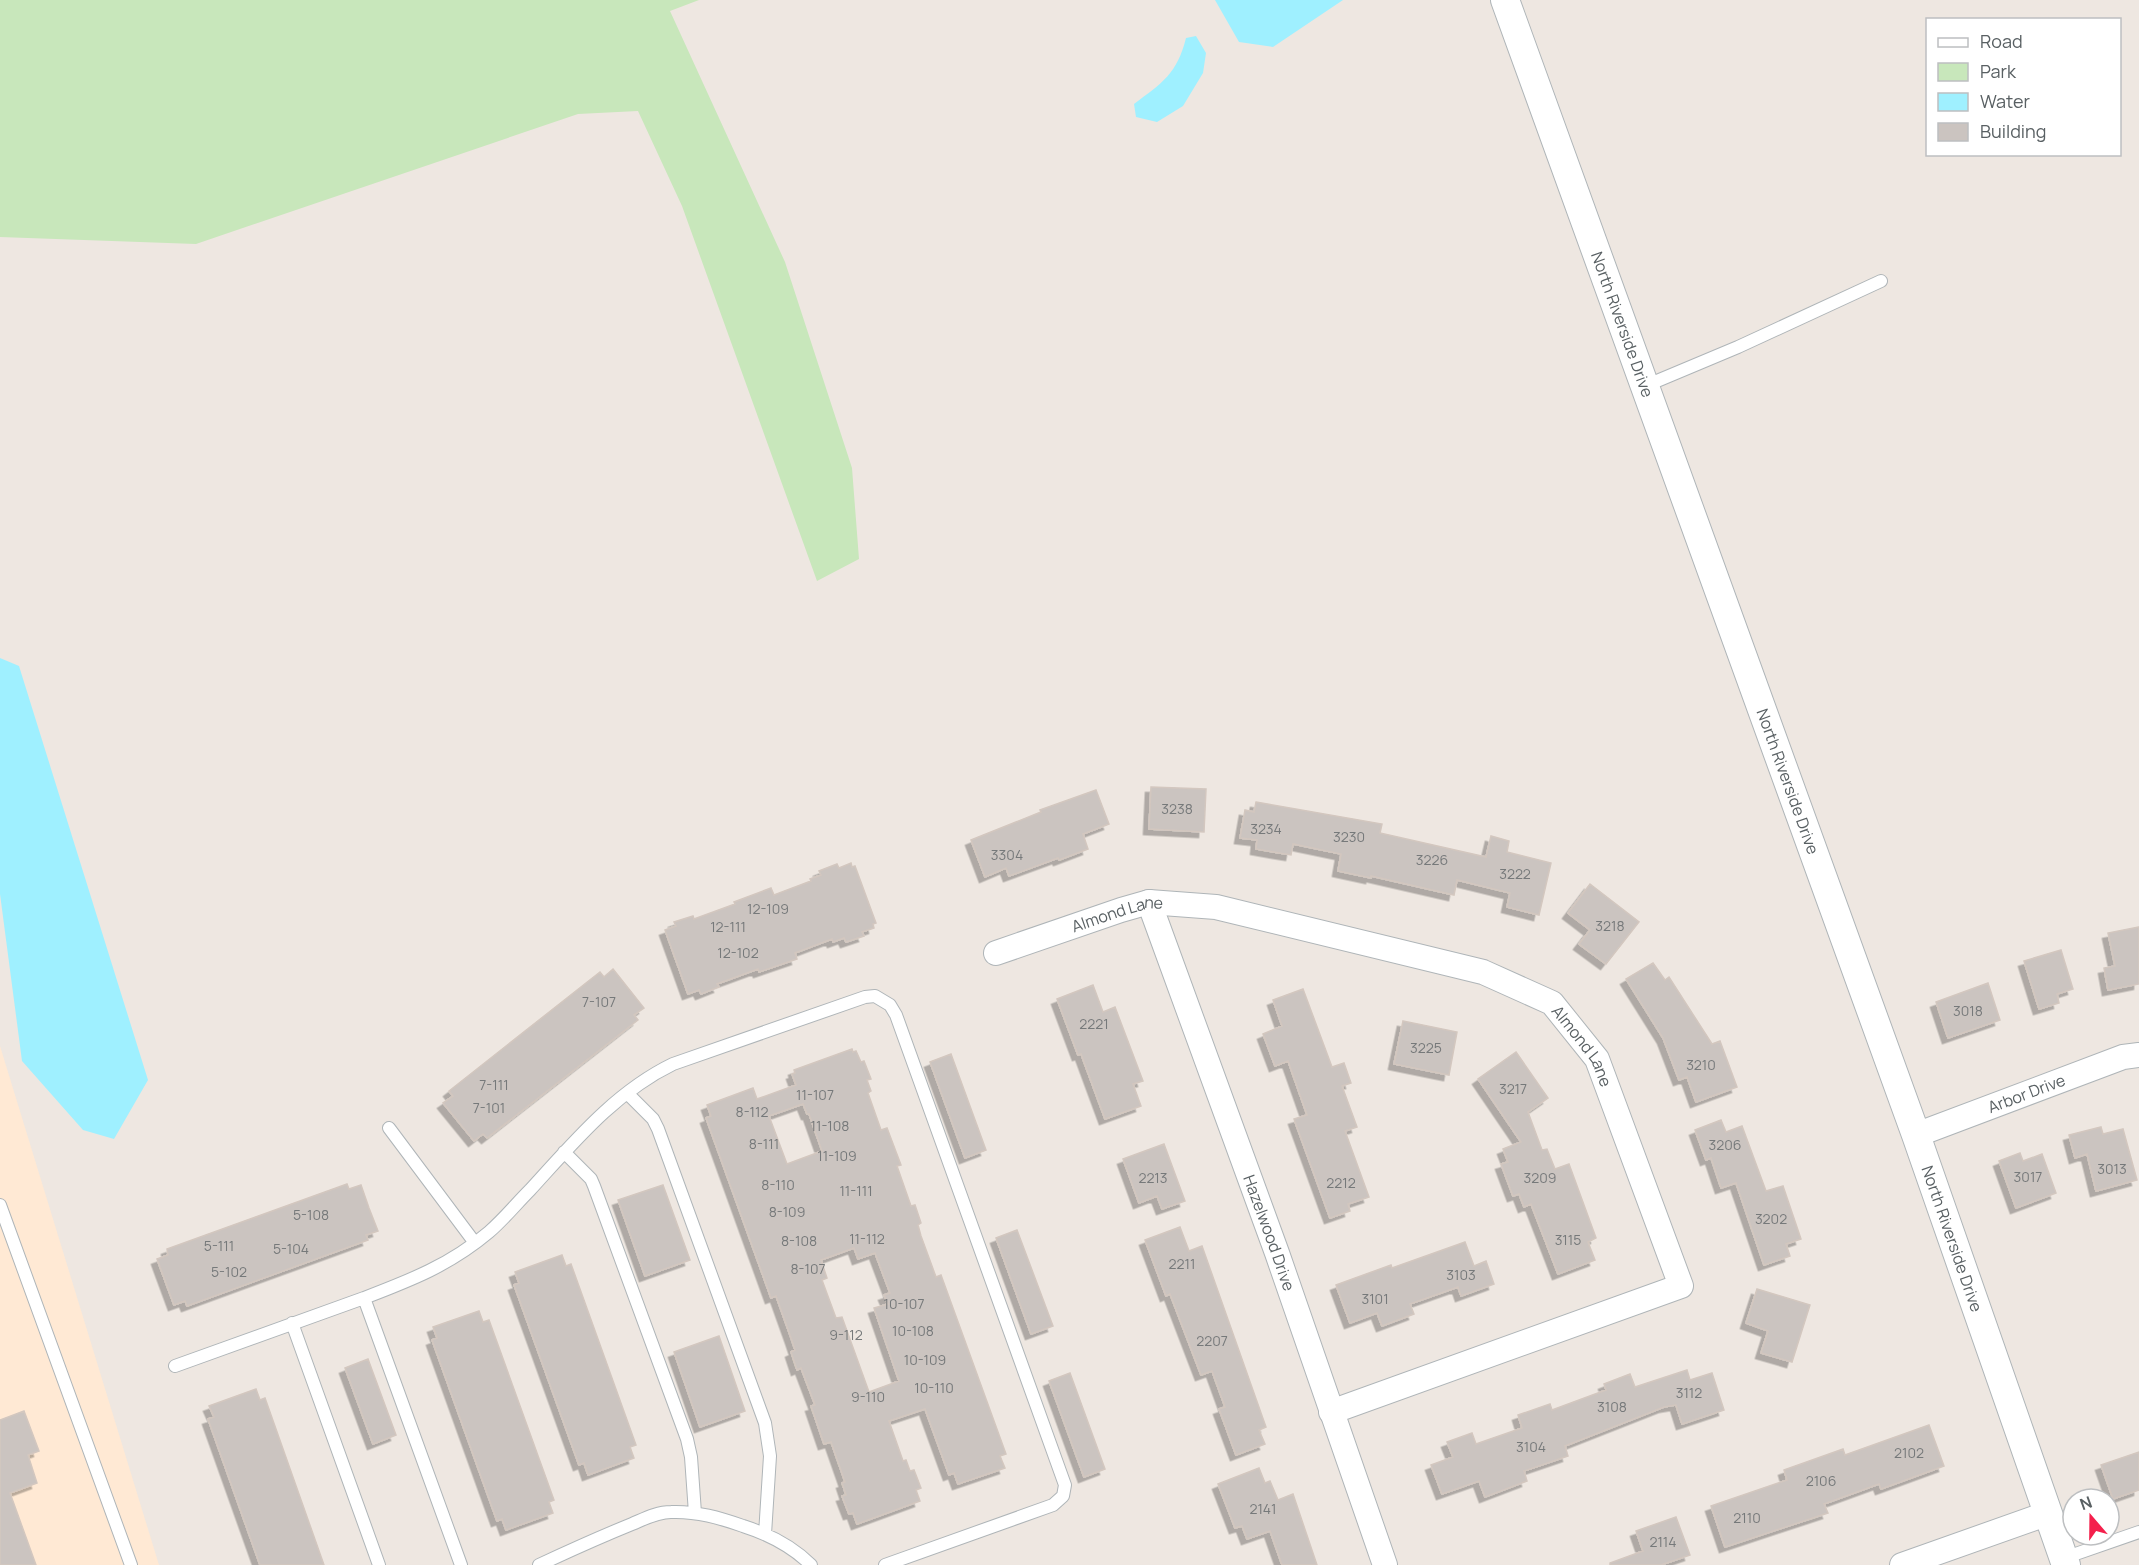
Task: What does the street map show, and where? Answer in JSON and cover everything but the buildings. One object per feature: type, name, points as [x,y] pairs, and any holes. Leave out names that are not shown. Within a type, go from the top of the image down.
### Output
[{"type":"street","name":"North Riverside Drive","points":[[1505,0],[1916,1135],[2065,1561]]},
{"type":"street","name":"Almond Lane","points":[[996,953],[1149,902],[1216,908],[1483,972],[1552,1003],[1597,1059],[1681,1286],[1331,1412]]},
{"type":"street","name":"Hazelwood Drive","points":[[1149,902],[1277,1253],[1385,1565]]},
{"type":"street","name":"Arbor Drive","points":[[1916,1135],[2123,1056],[2139,1055]]},
{"type":"street","points":[[1902,1565],[2049,1514]]},
{"type":"lane","points":[[1645,386],[1738,347],[1881,281]]},
{"type":"lane","points":[[175,1366],[420,1277],[449,1261],[500,1222],[603,1113],[655,1073],[673,1064],[865,997],[876,996],[893,1010],[1065,1485],[1063,1496],[1053,1505],[885,1565]]},
{"type":"lane","points":[[627,1093],[653,1119],[658,1129],[765,1423],[770,1456],[765,1534]]},
{"type":"lane","points":[[389,1128],[475,1243]]},
{"type":"lane","points":[[564,1152],[585,1173],[594,1186],[687,1439],[691,1457],[695,1513]]},
{"type":"lane","points":[[0,1205],[131,1565]]},
{"type":"lane","points":[[364,1298],[460,1565]]},
{"type":"lane","points":[[292,1323],[379,1565]]},
{"type":"lane","points":[[538,1565],[657,1514],[669,1512],[695,1513],[721,1518],[765,1534],[801,1555],[811,1565]]},
{"type":"lane","points":[[2065,1561],[2139,1532]]},
{"type":"shaded area","points":[[0,1046],[159,1565],[0,1565]]},
{"type":"green space","points":[[0,0],[699,0],[670,11],[785,262],[852,468],[859,559],[817,581],[682,206],[638,111],[578,114],[196,244],[0,237]]},
{"type":"water","points":[[1215,0],[1343,0],[1273,47],[1239,42]]},
{"type":"water","points":[[1196,36],[1206,53],[1203,73],[1183,106],[1157,122],[1136,117],[1134,104],[1167,77],[1178,61],[1186,38]]},
{"type":"water","points":[[0,658],[19,666],[148,1080],[114,1139],[83,1130],[22,1061],[0,894]]}]
